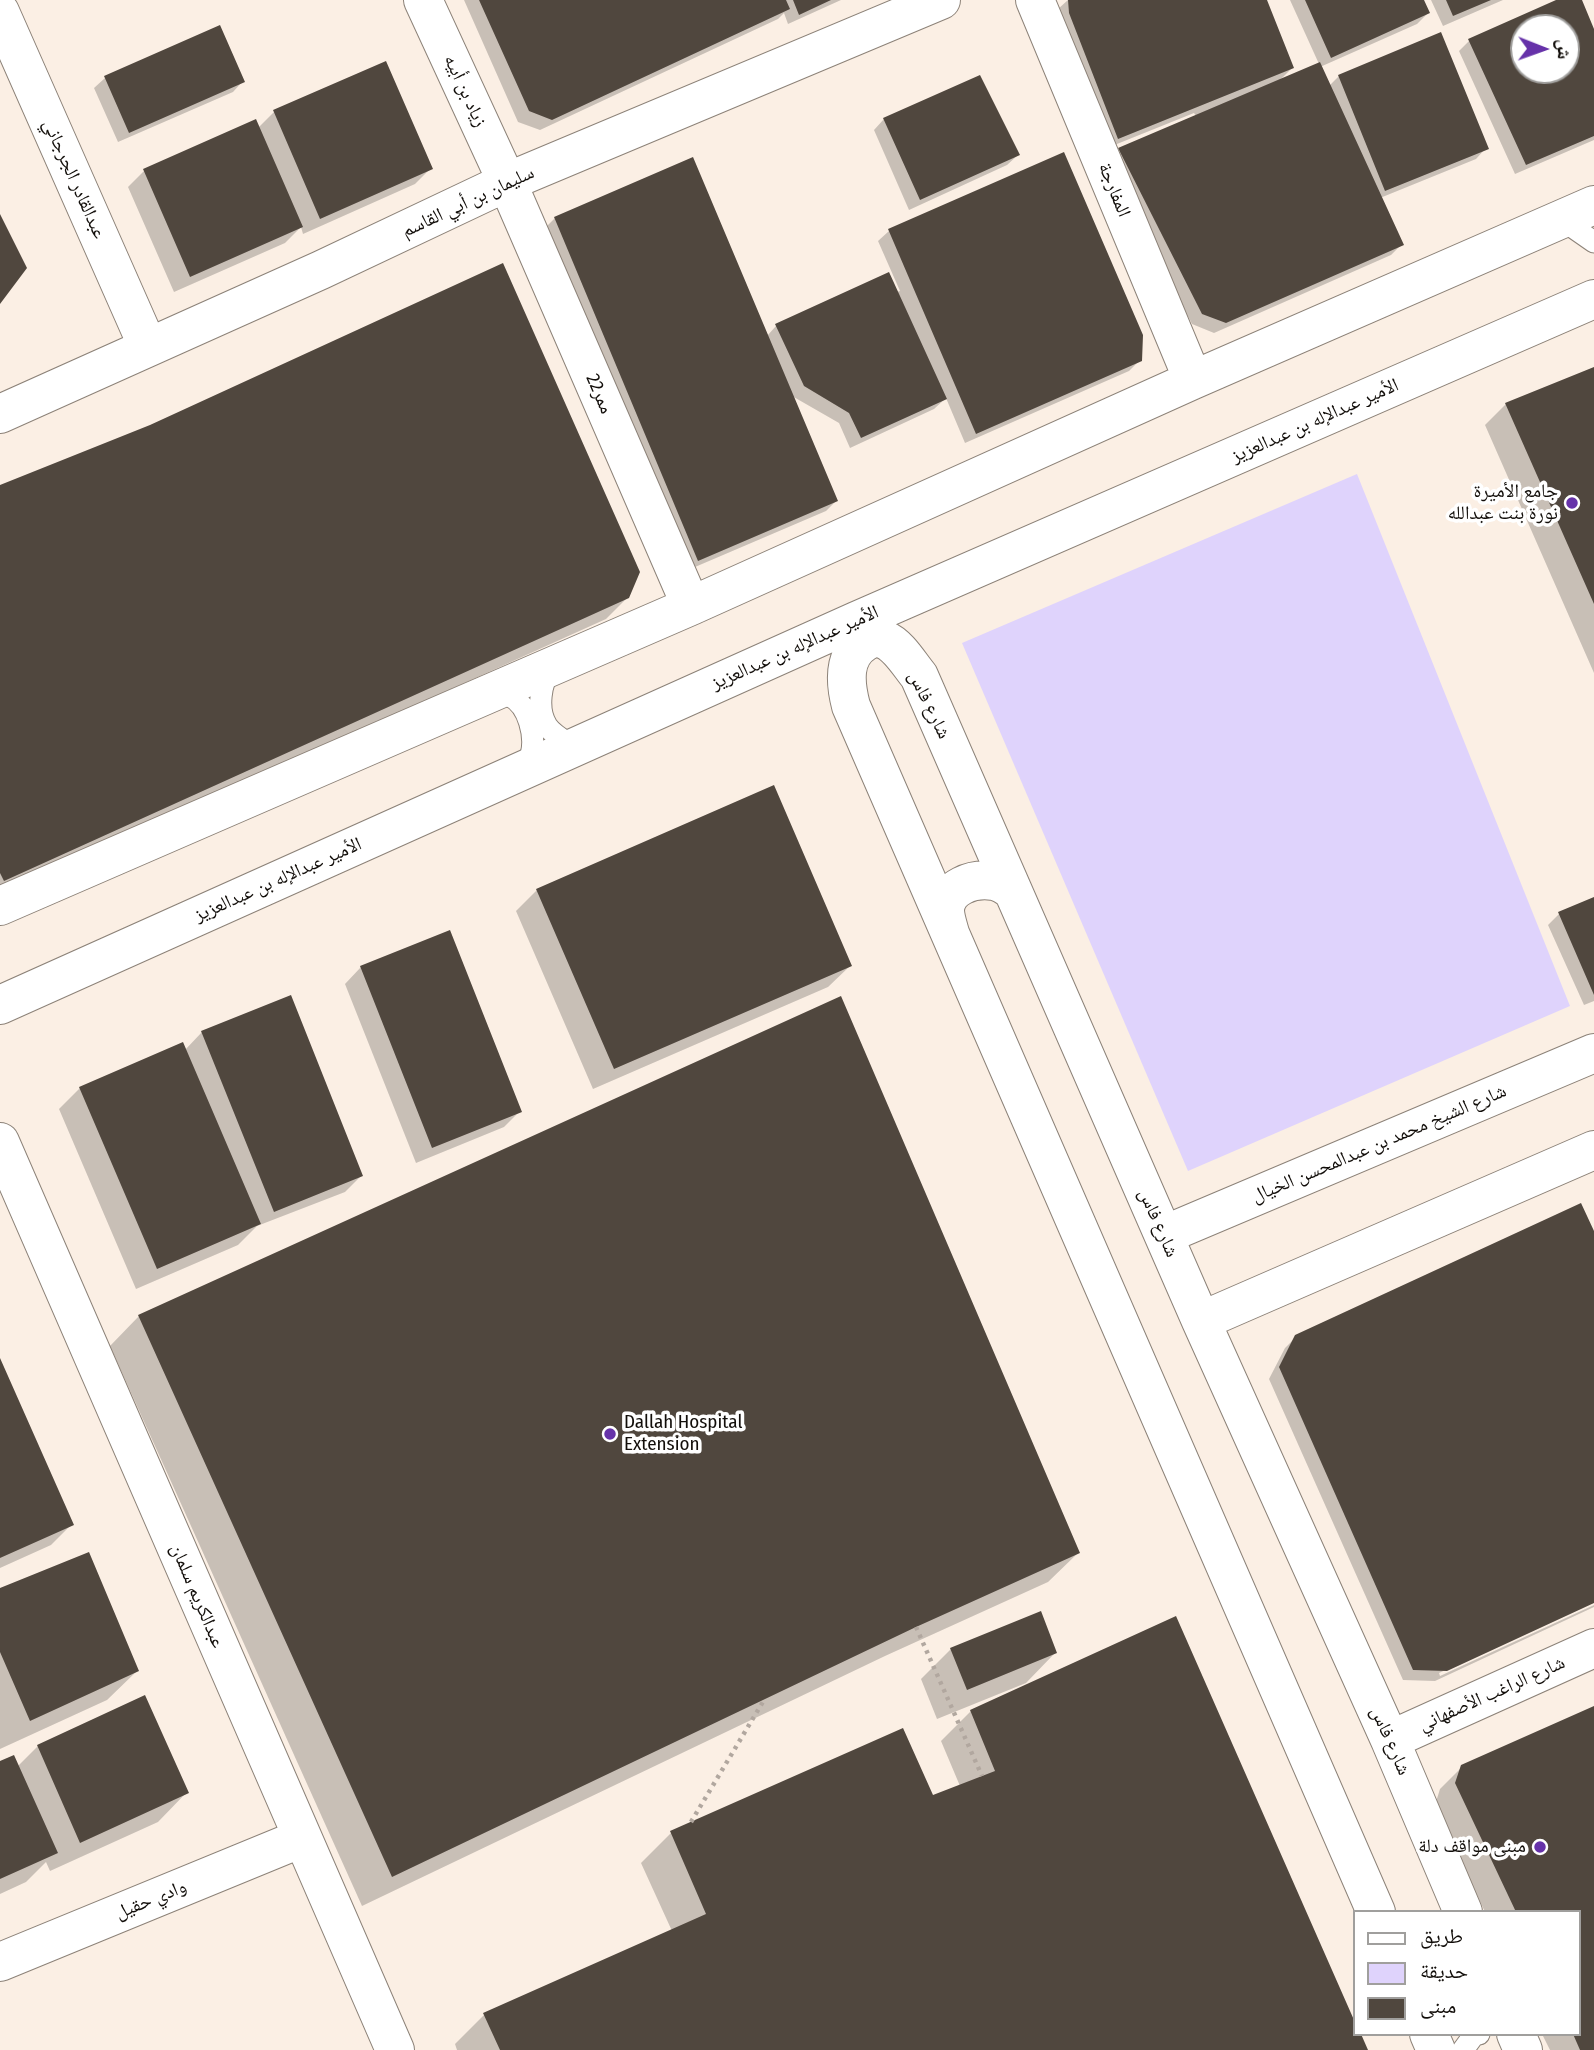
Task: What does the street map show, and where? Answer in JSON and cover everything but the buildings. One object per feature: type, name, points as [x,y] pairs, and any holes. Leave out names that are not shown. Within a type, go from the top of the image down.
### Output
[{"type":"street","name":"زياد بن أبيه","points":[[422,0],[507,182]]},
{"type":"street","name":"سليمان بن أبي القاسم","points":[[0,414],[321,271],[507,182],[941,0]]},
{"type":"street","name":"المفارجة","points":[[1035,0],[1193,380]]},
{"type":"street","name":"عبدالقادر الجرجاني","points":[[0,12],[148,347]]},
{"type":"street","name":"ممر22","points":[[507,182],[691,606]]},
{"type":"street","points":[[0,906],[691,606],[1193,380],[1594,205]]},
{"type":"street","name":"الأمير عبدالإله بن عبدالعزيز","points":[[0,1004],[856,621],[1594,299]]},
{"type":"street","name":"شارع فاس","points":[[1375,1910],[851,706],[846,685],[848,663],[855,649],[873,638],[883,638],[891,643],[919,676],[1201,1321],[1390,1740],[1462,1910]]},
{"type":"street","points":[[950,934],[945,910],[950,894],[963,884],[992,881],[1013,891]]},
{"type":"street","name":"شارع الشيخ محمد بن عبدالمحسن الخيال","points":[[1164,1235],[1594,1053]]},
{"type":"street","name":"عبدالكريم سلمان","points":[[0,1142],[395,2050]]},
{"type":"street","points":[[1201,1321],[1594,1150]]},
{"type":"street","points":[[1234,1206],[1213,1219],[1201,1241],[1202,1266],[1216,1286],[1237,1297],[1261,1295]]},
{"type":"street","name":"شارع الراغب الأصفهاني","points":[[1390,1740],[1594,1648]]},
{"type":"street","name":"وادي حقيل","points":[[0,1962],[302,1838]]},
{"type":"lane","points":[[1551,224],[1571,226],[1594,242]]},
{"type":"lane","points":[[551,667],[543,679],[541,691],[546,725],[574,747]]},
{"type":"lane","points":[[495,691],[512,696],[529,721],[533,738],[531,755],[523,770]]},
{"type":"lane","points":[[1462,2050],[1473,2036]]},
{"type":"path","points":[[916,1627],[982,1776]]},
{"type":"path","points":[[691,1822],[764,1700]]},
{"type":"green space","points":[[1357,474],[1570,1006],[1188,1171],[962,643]]},
{"type":"place","name":"جامع الأميرة نورة بنت عبدالله","points":[[1572,503]]},
{"type":"place","name":"Dallah Hospital Extension","points":[[610,1434]]},
{"type":"place","name":"مبنى مواقف دلة","points":[[1540,1847]]}]
